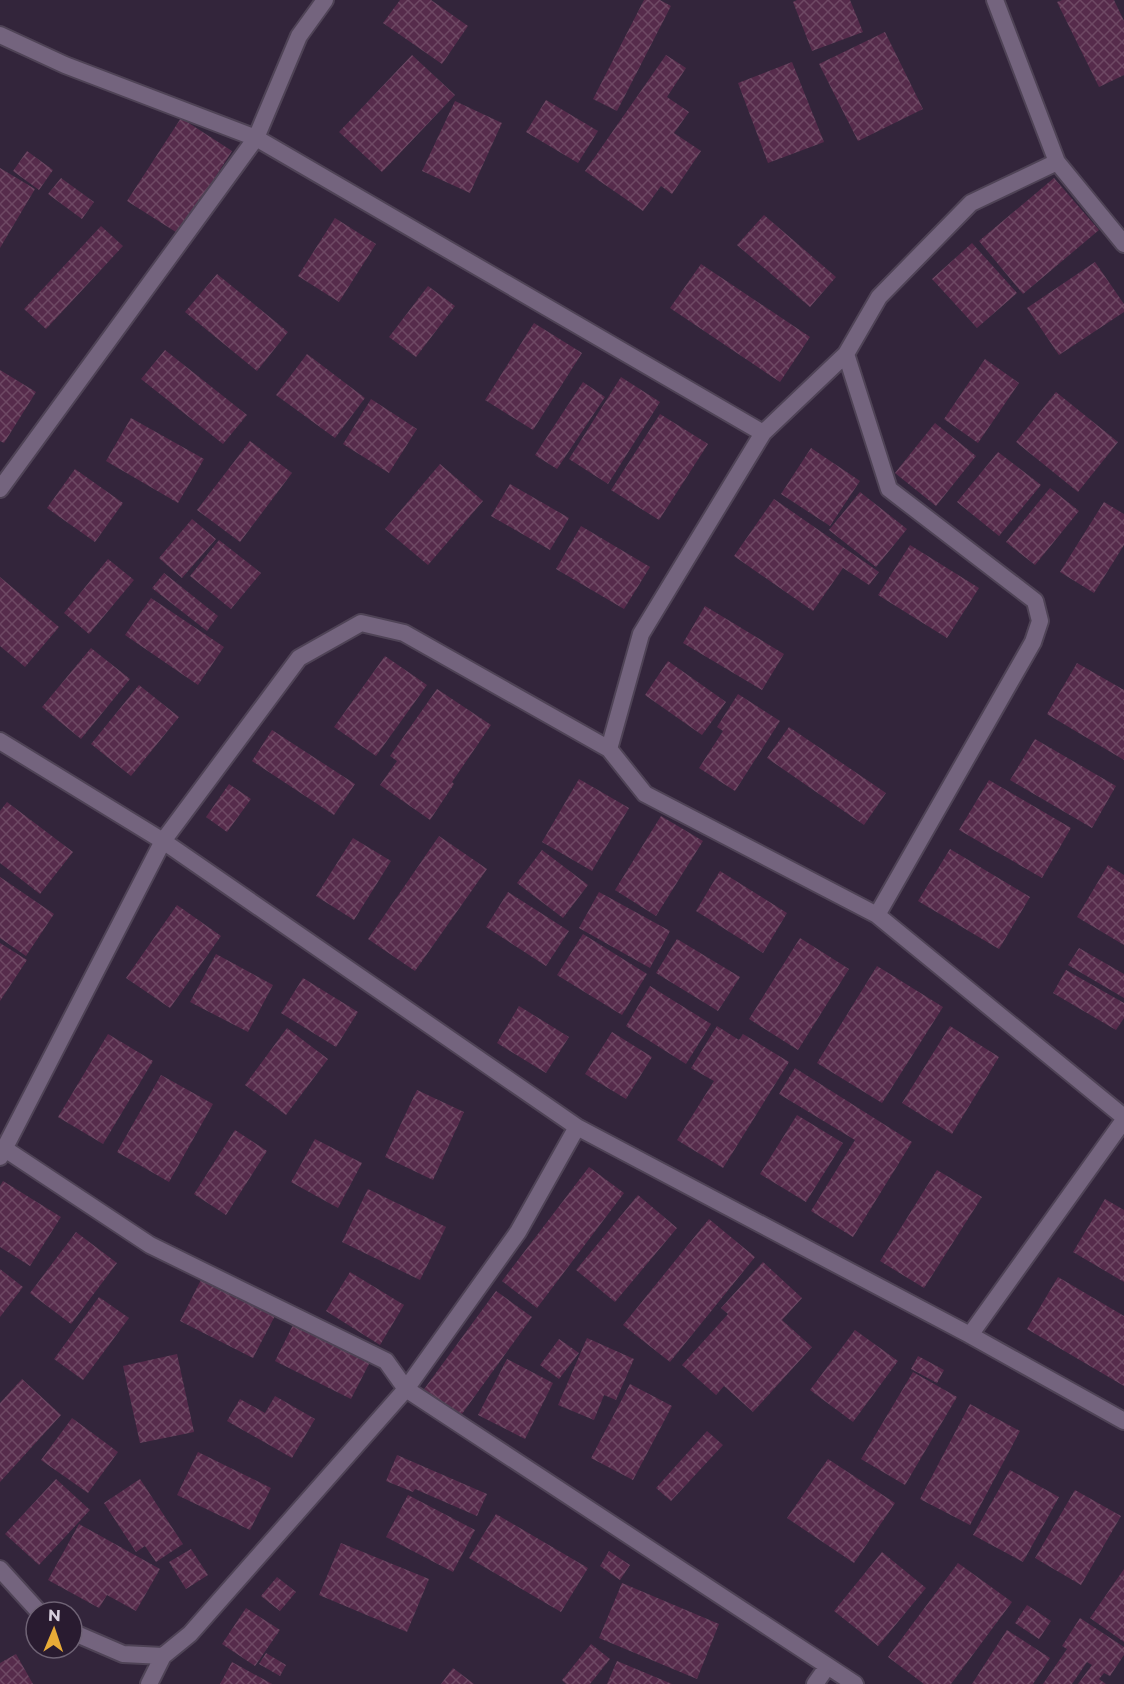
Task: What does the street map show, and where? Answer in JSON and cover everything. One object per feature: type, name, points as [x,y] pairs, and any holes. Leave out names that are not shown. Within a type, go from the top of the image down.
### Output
[{"type":"street","points":[[0,489],[256,138],[299,36],[325,0]]},
{"type":"street","points":[[995,0],[1057,162],[1124,244]]},
{"type":"street","points":[[0,35],[65,65],[256,138],[763,433]]},
{"type":"street","points":[[609,749],[642,634],[763,433],[846,354],[879,297],[971,203],[1057,162]]},
{"type":"street","points":[[846,354],[889,489],[1035,601],[1040,621],[1033,642],[877,915]]},
{"type":"street","points":[[855,1684],[406,1389],[386,1361],[150,1245],[2,1153],[163,841],[299,658],[361,623],[404,633],[609,749],[645,794],[877,915],[1124,1118],[970,1335]]},
{"type":"street","points":[[0,741],[163,841],[577,1127],[970,1335],[1124,1421]]},
{"type":"street","points":[[149,1684],[163,1656],[190,1634],[406,1389],[518,1232],[577,1127]]},
{"type":"street","points":[[0,1569],[28,1600]]},
{"type":"street","points":[[84,1637],[123,1654],[163,1656]]},
{"type":"street","points":[[815,1684],[827,1667]]},
{"type":"building","points":[[400,0],[431,0],[468,26],[442,64],[383,23]]},
{"type":"building","points":[[644,0],[660,0],[671,6],[617,111],[593,99]]},
{"type":"building","points":[[797,0],[850,0],[863,32],[812,51],[793,2]]},
{"type":"building","points":[[1062,0],[1114,0],[1124,21],[1124,75],[1099,87],[1057,2]]},
{"type":"building","points":[[885,32],[923,109],[858,141],[819,64]]},
{"type":"building","points":[[412,55],[455,95],[382,172],[339,132]]},
{"type":"building","points":[[666,55],[686,68],[667,97],[689,112],[674,133],[701,151],[672,194],[661,186],[643,211],[585,171]]},
{"type":"building","points":[[792,62],[824,142],[768,163],[738,83]]},
{"type":"building","points":[[546,100],[598,131],[578,163],[526,132]]},
{"type":"building","points":[[455,101],[502,123],[470,193],[422,171]]},
{"type":"building","points":[[181,118],[232,151],[179,234],[127,201]]},
{"type":"building","points":[[27,151],[53,170],[39,190],[13,171]]},
{"type":"building","points":[[0,168],[35,189],[0,248]]},
{"type":"building","points":[[61,178],[94,202],[82,219],[48,194]]},
{"type":"building","points":[[1054,178],[1099,230],[1023,294],[979,241]]},
{"type":"building","points":[[764,215],[836,277],[810,307],[737,245]]},
{"type":"building","points":[[335,218],[376,244],[339,302],[298,276]]},
{"type":"building","points":[[101,226],[123,246],[46,329],[24,309]]},
{"type":"building","points":[[972,243],[1017,293],[977,328],[932,279]]},
{"type":"building","points":[[1095,262],[1124,304],[1124,312],[1059,355],[1027,308]]},
{"type":"building","points":[[701,264],[810,337],[780,382],[670,308]]},
{"type":"building","points":[[217,274],[288,332],[257,371],[185,312]]},
{"type":"building","points":[[428,286],[455,306],[416,357],[389,337]]},
{"type":"building","points":[[534,323],[582,353],[533,430],[485,400]]},
{"type":"building","points":[[165,350],[247,415],[223,444],[141,379]]},
{"type":"building","points":[[307,354],[365,398],[335,438],[276,395]]},
{"type":"building","points":[[985,359],[1019,383],[978,443],[944,419]]},
{"type":"building","points":[[0,370],[36,392],[4,443],[0,441]]},
{"type":"building","points":[[621,377],[660,402],[608,484],[569,459]]},
{"type":"building","points":[[583,382],[605,397],[557,469],[535,455]]},
{"type":"building","points":[[1056,392],[1118,442],[1078,492],[1016,442]]},
{"type":"building","points":[[371,399],[417,429],[389,473],[343,444]]},
{"type":"building","points":[[660,414],[708,444],[659,520],[611,490]]},
{"type":"building","points":[[131,418],[204,459],[178,503],[106,461]]},
{"type":"building","points":[[935,423],[976,456],[936,506],[895,473]]},
{"type":"building","points":[[250,441],[292,473],[240,542],[197,510]]},
{"type":"building","points":[[811,448],[860,481],[830,526],[781,494]]},
{"type":"building","points":[[998,452],[1041,485],[999,536],[957,502]]},
{"type":"building","points":[[440,464],[483,501],[428,565],[385,529]]},
{"type":"building","points":[[75,469],[123,503],[95,542],[47,508]]},
{"type":"building","points":[[510,484],[569,518],[550,550],[491,516]]},
{"type":"building","points":[[1050,488],[1079,511],[1035,565],[1006,542]]},
{"type":"building","points":[[860,492],[907,529],[876,567],[829,530]]},
{"type":"building","points":[[774,499],[879,572],[869,585],[843,568],[813,611],[734,556]]},
{"type":"building","points":[[1104,502],[1124,514],[1124,545],[1094,593],[1060,572]]},
{"type":"building","points":[[192,519],[216,539],[182,578],[159,558]]},
{"type":"building","points":[[581,526],[650,567],[624,609],[556,569]]},
{"type":"building","points":[[219,540],[261,573],[231,609],[190,576]]},
{"type":"building","points":[[910,545],[979,588],[947,638],[878,595]]},
{"type":"building","points":[[108,559],[134,580],[89,634],[64,613]]},
{"type":"building","points":[[164,573],[218,616],[207,631],[152,588]]},
{"type":"building","points":[[0,577],[59,627],[25,667],[0,646]]},
{"type":"building","points":[[151,598],[224,647],[198,685],[125,635]]},
{"type":"building","points":[[705,606],[784,654],[762,690],[683,643]]},
{"type":"building","points":[[91,648],[130,679],[81,739],[42,707]]},
{"type":"building","points":[[385,656],[427,685],[376,756],[334,727]]},
{"type":"building","points":[[668,661],[726,702],[702,735],[645,695]]},
{"type":"building","points":[[1077,663],[1124,690],[1124,760],[1047,714]]},
{"type":"building","points":[[139,685],[179,717],[131,776],[91,744]]},
{"type":"building","points":[[437,689],[491,725],[452,782],[454,784],[430,820],[380,785],[397,761],[390,756]]},
{"type":"building","points":[[738,694],[780,721],[735,791],[699,768],[723,731],[717,727]]},
{"type":"building","points":[[789,727],[886,793],[864,825],[767,758]]},
{"type":"building","points":[[272,730],[355,784],[334,815],[252,761]]},
{"type":"building","points":[[1035,739],[1116,786],[1092,828],[1010,780]]},
{"type":"building","points":[[579,779],[629,808],[592,871],[542,842]]},
{"type":"building","points":[[989,780],[1071,828],[1042,878],[959,830]]},
{"type":"building","points":[[229,784],[251,799],[227,832],[206,817]]},
{"type":"building","points":[[7,802],[73,852],[40,894],[0,863],[0,811]]},
{"type":"building","points":[[661,816],[703,841],[656,916],[615,890]]},
{"type":"building","points":[[439,836],[487,869],[415,971],[368,939]]},
{"type":"building","points":[[353,838],[391,861],[354,920],[316,896]]},
{"type":"building","points":[[950,849],[1030,897],[999,949],[918,901]]},
{"type":"building","points":[[542,850],[588,885],[563,918],[517,883]]},
{"type":"building","points":[[1108,865],[1124,875],[1124,945],[1077,917]]},
{"type":"building","points":[[720,871],[787,913],[763,953],[696,911]]},
{"type":"building","points":[[0,877],[54,914],[26,956],[0,938]]},
{"type":"building","points":[[508,892],[569,931],[546,966],[486,927]]},
{"type":"building","points":[[599,892],[670,931],[650,968],[579,928]]},
{"type":"building","points":[[177,905],[221,936],[170,1008],[126,978]]},
{"type":"building","points":[[583,934],[647,974],[622,1015],[557,975]]},
{"type":"building","points":[[800,938],[849,969],[798,1050],[749,1019]]},
{"type":"building","points":[[677,939],[740,977],[718,1011],[656,973]]},
{"type":"building","points":[[0,943],[27,960],[0,1001]]},
{"type":"building","points":[[1079,948],[1124,974],[1124,998],[1068,965]]},
{"type":"building","points":[[216,954],[273,985],[248,1032],[190,1002]]},
{"type":"building","points":[[877,966],[943,1007],[882,1103],[817,1063]]},
{"type":"building","points":[[1066,970],[1124,1003],[1124,1018],[1116,1030],[1053,993]]},
{"type":"building","points":[[303,978],[358,1012],[336,1047],[281,1013]]},
{"type":"building","points":[[650,986],[711,1024],[686,1064],[626,1026]]},
{"type":"building","points":[[519,1006],[569,1037],[546,1073],[497,1043]]},
{"type":"building","points":[[717,1026],[739,1040],[743,1034],[789,1062],[723,1168],[677,1140],[714,1081],[691,1068]]},
{"type":"building","points":[[950,1026],[999,1057],[952,1134],[902,1103]]},
{"type":"building","points":[[287,1028],[328,1059],[286,1115],[245,1085]]},
{"type":"building","points":[[612,1032],[652,1057],[626,1099],[585,1074]]},
{"type":"building","points":[[108,1034],[153,1061],[103,1144],[58,1117]]},
{"type":"building","points":[[795,1068],[912,1142],[853,1237],[811,1211],[855,1140],[779,1094]]},
{"type":"building","points":[[161,1075],[213,1104],[169,1182],[117,1152]]},
{"type":"building","points":[[417,1090],[464,1112],[433,1180],[385,1157]]},
{"type":"building","points":[[797,1115],[843,1143],[806,1202],[760,1174]]},
{"type":"building","points":[[235,1130],[267,1151],[226,1215],[194,1194]]},
{"type":"building","points":[[315,1139],[362,1163],[338,1208],[291,1182]]},
{"type":"building","points":[[589,1167],[624,1193],[537,1308],[502,1281]]},
{"type":"building","points":[[937,1170],[982,1197],[924,1288],[880,1261]]},
{"type":"building","points":[[3,1181],[61,1217],[30,1266],[0,1247],[0,1186]]},
{"type":"building","points":[[368,1189],[446,1227],[420,1280],[342,1242]]},
{"type":"building","points":[[638,1195],[677,1228],[615,1302],[576,1270]]},
{"type":"building","points":[[1105,1199],[1124,1210],[1124,1282],[1073,1252]]},
{"type":"building","points":[[709,1219],[755,1257],[670,1362],[623,1325]]},
{"type":"building","points":[[76,1232],[117,1263],[71,1324],[30,1293]]},
{"type":"building","points":[[763,1262],[802,1298],[782,1320],[812,1347],[753,1412],[724,1386],[716,1395],[682,1365],[728,1314],[721,1308]]},
{"type":"building","points":[[0,1269],[23,1287],[0,1317]]},
{"type":"building","points":[[205,1272],[278,1310],[253,1358],[180,1321]]},
{"type":"building","points":[[350,1272],[404,1305],[380,1345],[326,1311]]},
{"type":"building","points":[[1058,1277],[1124,1316],[1124,1386],[1027,1329]]},
{"type":"building","points":[[496,1291],[532,1317],[459,1418],[422,1392]]},
{"type":"building","points":[[99,1297],[129,1318],[83,1380],[54,1359]]},
{"type":"building","points":[[294,1323],[370,1362],[351,1399],[275,1361]]},
{"type":"building","points":[[855,1330],[898,1361],[853,1422],[810,1390]]},
{"type":"building","points":[[587,1338],[634,1359],[616,1400],[604,1395],[594,1420],[558,1405]]},
{"type":"building","points":[[559,1339],[579,1353],[559,1379],[540,1365]]},
{"type":"building","points":[[177,1354],[194,1432],[140,1443],[123,1366]]},
{"type":"building","points":[[918,1356],[944,1370],[937,1383],[911,1369]]},
{"type":"building","points":[[507,1359],[553,1383],[525,1439],[478,1415]]},
{"type":"building","points":[[913,1372],[957,1397],[905,1485],[861,1459]]},
{"type":"building","points":[[22,1379],[61,1415],[0,1482],[0,1403]]},
{"type":"building","points":[[630,1384],[672,1406],[633,1480],[591,1458]]},
{"type":"building","points":[[275,1396],[315,1419],[292,1458],[227,1421],[240,1399],[265,1413]]},
{"type":"building","points":[[970,1404],[1020,1431],[970,1525],[920,1499]]},
{"type":"building","points":[[72,1418],[118,1452],[88,1493],[41,1460]]},
{"type":"building","points":[[707,1431],[723,1445],[671,1501],[656,1488]]},
{"type":"building","points":[[198,1452],[271,1488],[250,1530],[177,1495]]},
{"type":"building","points":[[397,1455],[487,1494],[477,1516],[415,1489],[413,1492],[386,1481]]},
{"type":"building","points":[[828,1459],[895,1503],[854,1563],[787,1518]]},
{"type":"building","points":[[1010,1470],[1059,1497],[1023,1562],[973,1535]]},
{"type":"building","points":[[56,1479],[90,1510],[39,1565],[5,1534]]},
{"type":"building","points":[[140,1479],[183,1544],[156,1562],[145,1546],[136,1552],[104,1503]]},
{"type":"building","points":[[1075,1490],[1121,1516],[1081,1585],[1035,1558]]},
{"type":"building","points":[[408,1495],[475,1530],[453,1572],[386,1537]]},
{"type":"building","points":[[496,1514],[588,1568],[561,1612],[469,1558]]},
{"type":"building","points":[[79,1524],[160,1569],[136,1611],[107,1595],[99,1608],[48,1580]]},
{"type":"building","points":[[341,1543],[429,1579],[407,1632],[319,1595]]},
{"type":"building","points":[[191,1549],[208,1575],[186,1589],[169,1562]]},
{"type":"building","points":[[609,1551],[630,1565],[620,1580],[600,1566]]},
{"type":"building","points":[[882,1552],[926,1588],[878,1646],[834,1611]]},
{"type":"building","points":[[958,1563],[1012,1602],[951,1684],[924,1684],[888,1657]]},
{"type":"building","points":[[1124,1569],[1124,1642],[1090,1618]]},
{"type":"building","points":[[277,1577],[296,1592],[280,1611],[261,1596]]},
{"type":"building","points":[[622,1583],[719,1624],[697,1679],[599,1638]]},
{"type":"building","points":[[1027,1605],[1051,1621],[1039,1639],[1015,1623]]},
{"type":"building","points":[[246,1608],[280,1630],[255,1666],[222,1644]]},
{"type":"building","points":[[1080,1618],[1124,1647],[1124,1655],[1110,1676],[1104,1673],[1099,1679],[1106,1684],[1078,1684],[1092,1665],[1087,1662],[1072,1684],[1043,1684],[1067,1649],[1062,1646]]},
{"type":"building","points":[[1007,1630],[1050,1658],[1033,1684],[972,1684]]},
{"type":"building","points":[[591,1644],[610,1659],[590,1684],[566,1684],[562,1680]]},
{"type":"building","points":[[266,1653],[286,1665],[280,1676],[259,1664]]},
{"type":"building","points":[[16,1654],[33,1684],[0,1684],[0,1663]]},
{"type":"building","points":[[617,1661],[672,1684],[607,1684]]},
{"type":"building","points":[[232,1662],[272,1684],[220,1684]]},
{"type":"building","points":[[453,1668],[474,1684],[441,1684]]}]
